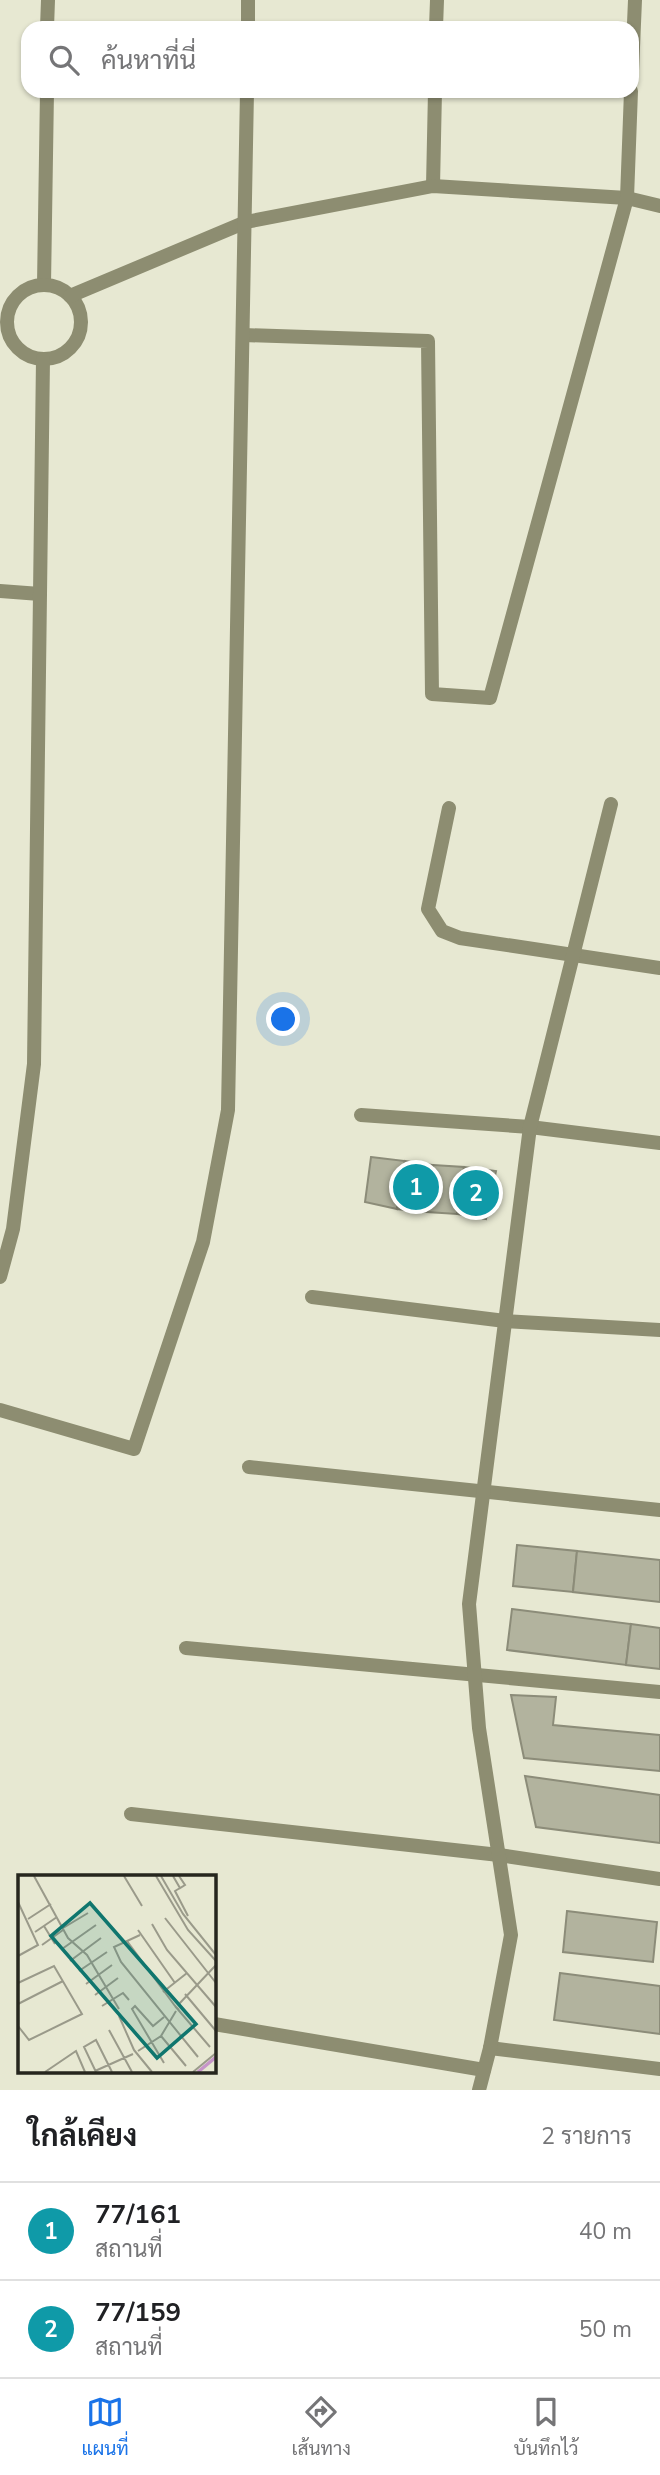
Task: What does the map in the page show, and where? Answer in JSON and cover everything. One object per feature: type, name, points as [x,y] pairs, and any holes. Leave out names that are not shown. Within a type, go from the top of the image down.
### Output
[{"type":"street","points":[[47,21],[48,0]]},
{"type":"street","points":[[248,0],[248,21]]},
{"type":"street","points":[[436,21],[437,0]]},
{"type":"street","points":[[634,21],[635,0]]},
{"type":"street","points":[[44,285],[47,98]]},
{"type":"street","points":[[0,1410],[134,1449],[203,1242],[228,1110],[247,98]]},
{"type":"street","points":[[433,186],[435,98]]},
{"type":"street","points":[[244,335],[428,341],[432,694],[489,698],[627,198],[631,98]]},
{"type":"street","points":[[70,296],[246,222],[433,186],[627,198],[660,206]]},
{"type":"street","points":[[44,285],[58,288],[70,296],[78,309],[80,323],[78,337],[69,349],[57,356],[43,359],[23,352],[5,337],[9,307],[30,287],[44,285]]},
{"type":"street","points":[[0,1277],[13,1229],[34,1064],[43,359]]},
{"type":"street","points":[[0,591],[40,594]]},
{"type":"street","points":[[479,2090],[490,2048],[511,1935],[479,1728],[469,1604],[530,1127],[611,804]]},
{"type":"street","points":[[449,808],[430,888],[428,909],[434,923],[442,931],[460,938],[572,957],[660,968]]},
{"type":"street","points":[[361,1115],[530,1127],[660,1143]]},
{"type":"street","points":[[312,1297],[505,1321],[660,1330]]},
{"type":"street","points":[[249,1467],[660,1510]]},
{"type":"street","points":[[186,1648],[660,1692]]},
{"type":"street","points":[[131,1814],[499,1855],[660,1880]]},
{"type":"street","points":[[215,2024],[484,2070]]},
{"type":"street","points":[[490,2048],[660,2069]]},
{"type":"building","points":[[371,1157],[405,1161],[397,1209],[365,1202]]},
{"type":"building","points":[[405,1161],[433,1165],[427,1212],[397,1209]]},
{"type":"building","points":[[433,1165],[464,1167],[457,1214],[427,1212]]},
{"type":"building","points":[[464,1167],[496,1171],[486,1219],[457,1214]]},
{"type":"building","points":[[517,1545],[577,1551],[573,1592],[513,1586]]},
{"type":"building","points":[[577,1551],[660,1560],[660,1602],[573,1592]]},
{"type":"building","points":[[512,1609],[631,1624],[626,1665],[507,1650]]},
{"type":"building","points":[[631,1624],[660,1628],[660,1669],[626,1665]]},
{"type":"building","points":[[511,1695],[556,1697],[553,1725],[660,1735],[660,1771],[524,1758]]},
{"type":"building","points":[[525,1776],[660,1795],[660,1843],[536,1827]]},
{"type":"building","points":[[567,1911],[657,1922],[653,1962],[563,1952]]},
{"type":"building","points":[[560,1973],[660,1986],[660,2034],[554,2020]]},
{"type":"place","name":"77/161","points":[[416,1187]]},
{"type":"place","name":"77/159","points":[[476,1193]]}]
